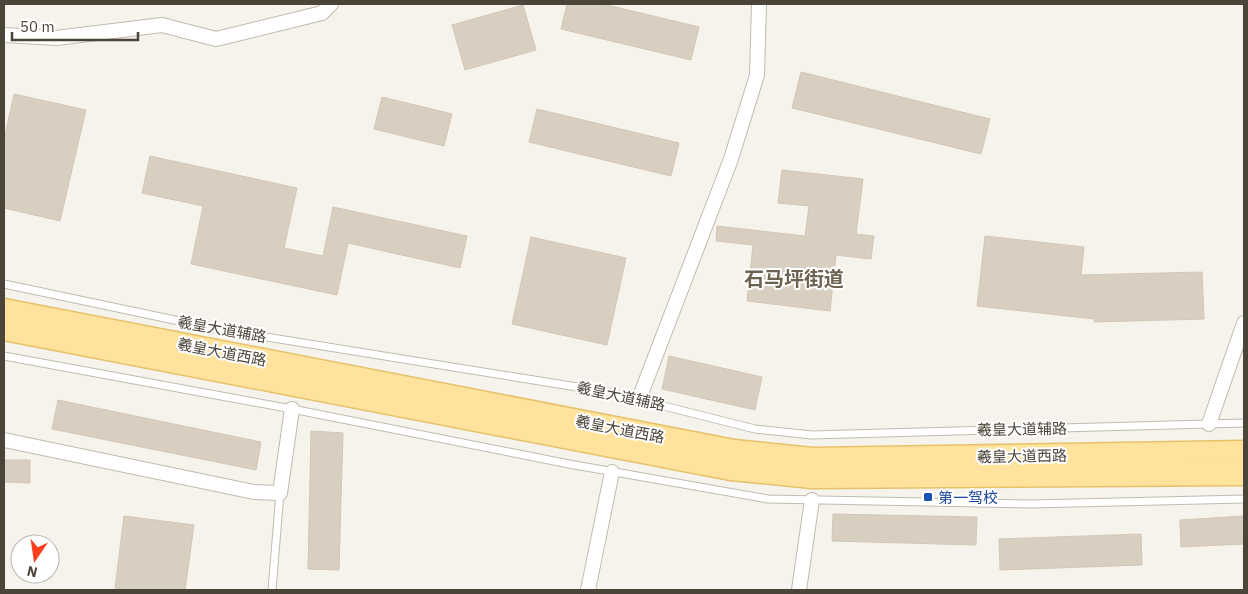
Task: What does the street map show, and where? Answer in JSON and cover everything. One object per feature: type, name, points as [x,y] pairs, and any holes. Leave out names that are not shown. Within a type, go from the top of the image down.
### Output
[{"type":"main road","name":"羲皇大道西路","points":[[4,310],[743,452],[812,459],[1244,452]]},
{"type":"main road","name":"羲皇大道西路","points":[[4,329],[732,469],[812,477],[1244,474]]},
{"type":"street","points":[[4,35],[56,38],[162,25],[216,39],[322,13],[331,4]]},
{"type":"street","points":[[639,399],[731,159],[757,75],[758,4]]},
{"type":"street","points":[[1209,424],[1244,323]]},
{"type":"street","points":[[4,440],[254,492],[280,493],[292,409]]},
{"type":"street","points":[[588,590],[612,472]]},
{"type":"street","points":[[799,590],[812,500]]},
{"type":"lane","name":"羲皇大道辅路","points":[[4,284],[218,329],[608,392],[755,429],[812,434],[1244,423]]},
{"type":"lane","points":[[4,356],[292,409],[612,472],[768,499],[1032,504],[1244,499]]},
{"type":"lane","points":[[272,590],[280,493]]},
{"type":"building","points":[[567,4],[603,4],[699,27],[691,60],[561,29]]},
{"type":"building","points":[[523,5],[536,50],[465,70],[452,25]]},
{"type":"building","points":[[801,72],[990,119],[981,154],[792,108]]},
{"type":"building","points":[[14,94],[86,110],[60,221],[4,208],[4,140]]},
{"type":"building","points":[[382,97],[452,114],[444,146],[374,129]]},
{"type":"building","points":[[537,109],[679,143],[671,176],[529,142]]},
{"type":"building","points":[[150,156],[297,188],[284,248],[323,256],[333,207],[467,236],[460,268],[348,243],[337,295],[191,264],[203,206],[142,193]]},
{"type":"building","points":[[782,170],[863,179],[856,234],[874,236],[871,259],[836,255],[830,311],[747,301],[753,245],[716,241],[717,226],[805,236],[809,206],[778,203]]},
{"type":"building","points":[[985,236],[1084,247],[1081,275],[1202,272],[1204,319],[1094,322],[1094,319],[977,306]]},
{"type":"building","points":[[531,237],[626,258],[607,345],[512,324]]},
{"type":"building","points":[[669,356],[762,377],[755,410],[662,389]]},
{"type":"building","points":[[58,400],[261,442],[256,470],[52,429]]},
{"type":"building","points":[[311,431],[343,433],[339,570],[308,569]]},
{"type":"building","points":[[4,460],[30,460],[30,483],[4,482]]},
{"type":"building","points":[[833,514],[977,517],[976,545],[832,541]]},
{"type":"building","points":[[124,516],[194,525],[185,590],[115,588]]},
{"type":"building","points":[[1244,516],[1244,544],[1181,547],[1180,520]]},
{"type":"building","points":[[1141,534],[1142,565],[1000,570],[999,539]]},
{"type":"place","name":"第一驾校","points":[[928,497]]},
{"type":"district","name":"石马坪街道","points":[[794,278]]}]
